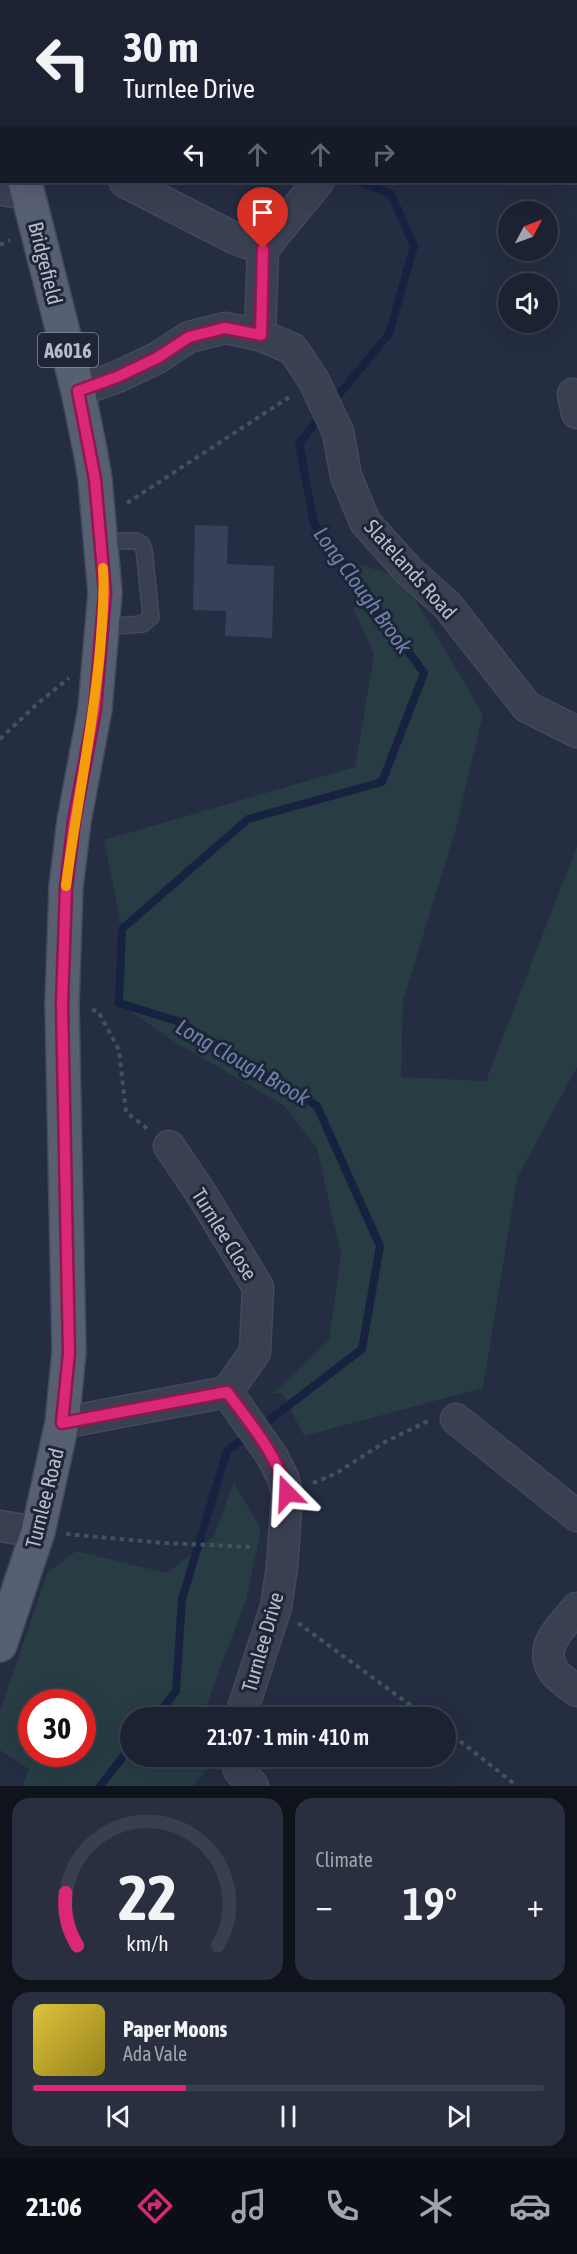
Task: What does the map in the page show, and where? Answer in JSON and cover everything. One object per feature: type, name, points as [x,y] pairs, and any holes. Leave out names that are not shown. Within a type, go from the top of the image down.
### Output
[{"type":"main road","name":"Bridgefield","points":[[18,187],[78,391],[95,479],[99,532]]},
{"type":"main road","name":"Turnlee Road","points":[[0,1645],[38,1532],[62,1423],[69,1353],[62,1004],[66,887],[74,821],[95,709],[105,593],[99,532]]},
{"type":"street","points":[[127,183],[234,238],[263,249]]},
{"type":"street","points":[[261,335],[263,249],[317,183]]},
{"type":"street","points":[[78,391],[117,377],[157,358],[189,337],[225,328],[261,335],[293,349],[312,379]]},
{"type":"street","name":"Slatelands Road","points":[[312,379],[338,432],[346,476],[365,522],[409,571],[447,605],[527,707],[577,732]]},
{"type":"street","name":"Turnlee Close","points":[[169,1146],[199,1190],[258,1287],[255,1352],[235,1403]]},
{"type":"street","points":[[62,1423],[235,1403]]},
{"type":"street","name":"Turnlee Drive","points":[[235,1403],[272,1456],[283,1478],[287,1493],[276,1607],[244,1707]]},
{"type":"street","points":[[456,1419],[577,1516]]},
{"type":"street","points":[[0,1526],[38,1532]]},
{"type":"street","points":[[577,1608],[549,1642],[549,1662],[556,1673],[577,1691]]},
{"type":"street","points":[[238,1767],[253,1786]]},
{"type":"lane","points":[[99,532],[142,544],[151,616],[143,624],[101,640]]},
{"type":"path","points":[[99,532],[312,379]]},
{"type":"path","points":[[0,740],[101,640]]},
{"type":"path","points":[[62,1004],[98,1011],[119,1050],[126,1112],[169,1146]]},
{"type":"path","points":[[287,1493],[335,1474],[385,1442],[437,1416],[456,1419]]},
{"type":"path","points":[[38,1532],[181,1544],[283,1548]]},
{"type":"path","points":[[276,1607],[413,1707]]},
{"type":"path","points":[[456,1738],[517,1786]]},
{"type":"shaded area","points":[[357,564],[402,577],[483,714],[456,828],[403,1001],[401,1077],[486,1081],[577,846],[577,1067],[517,1178],[483,1388],[304,1436],[282,1393],[274,1393],[329,1340],[341,1255],[317,1148],[283,1105],[173,1041],[119,1003],[122,929],[104,840],[355,767],[374,654],[354,610]]},
{"type":"shaded area","points":[[234,1482],[261,1530],[246,1600],[206,1707],[120,1707],[120,1767],[210,1767],[193,1786],[22,1786],[29,1769],[26,1767],[96,1767],[96,1689],[18,1689],[18,1762],[0,1750],[0,1711],[47,1573],[76,1551],[167,1573],[214,1536]]},
{"type":"building","points":[[195,525],[228,526],[227,564],[274,566],[272,638],[225,636],[226,611],[193,610]]},
{"type":"waterway","name":"Long Clough Brook","points":[[331,404],[389,334],[414,246],[391,194],[363,183]]},
{"type":"waterway","name":"Long Clough Brook","points":[[259,1428],[362,1349],[380,1246],[317,1106],[180,1022],[119,1003],[122,929],[248,819],[382,782],[424,673],[314,524],[299,443],[322,415]]},
{"type":"waterway","name":"Long Clough Brook","points":[[164,1707],[176,1691],[182,1599],[227,1451],[249,1435]]},
{"type":"waterway","name":"Long Clough Brook","points":[[100,1786],[120,1761]]},
{"type":"slow traffic","points":[[66,886],[74,821],[95,709],[105,593],[103,568]]},
{"type":"route","points":[[263,249],[261,335],[225,328],[189,337],[157,358],[117,377],[78,391],[95,479],[105,593],[95,709],[74,821],[66,887],[62,1004],[69,1353],[62,1423],[227,1392],[272,1456],[283,1478],[287,1493]]}]
